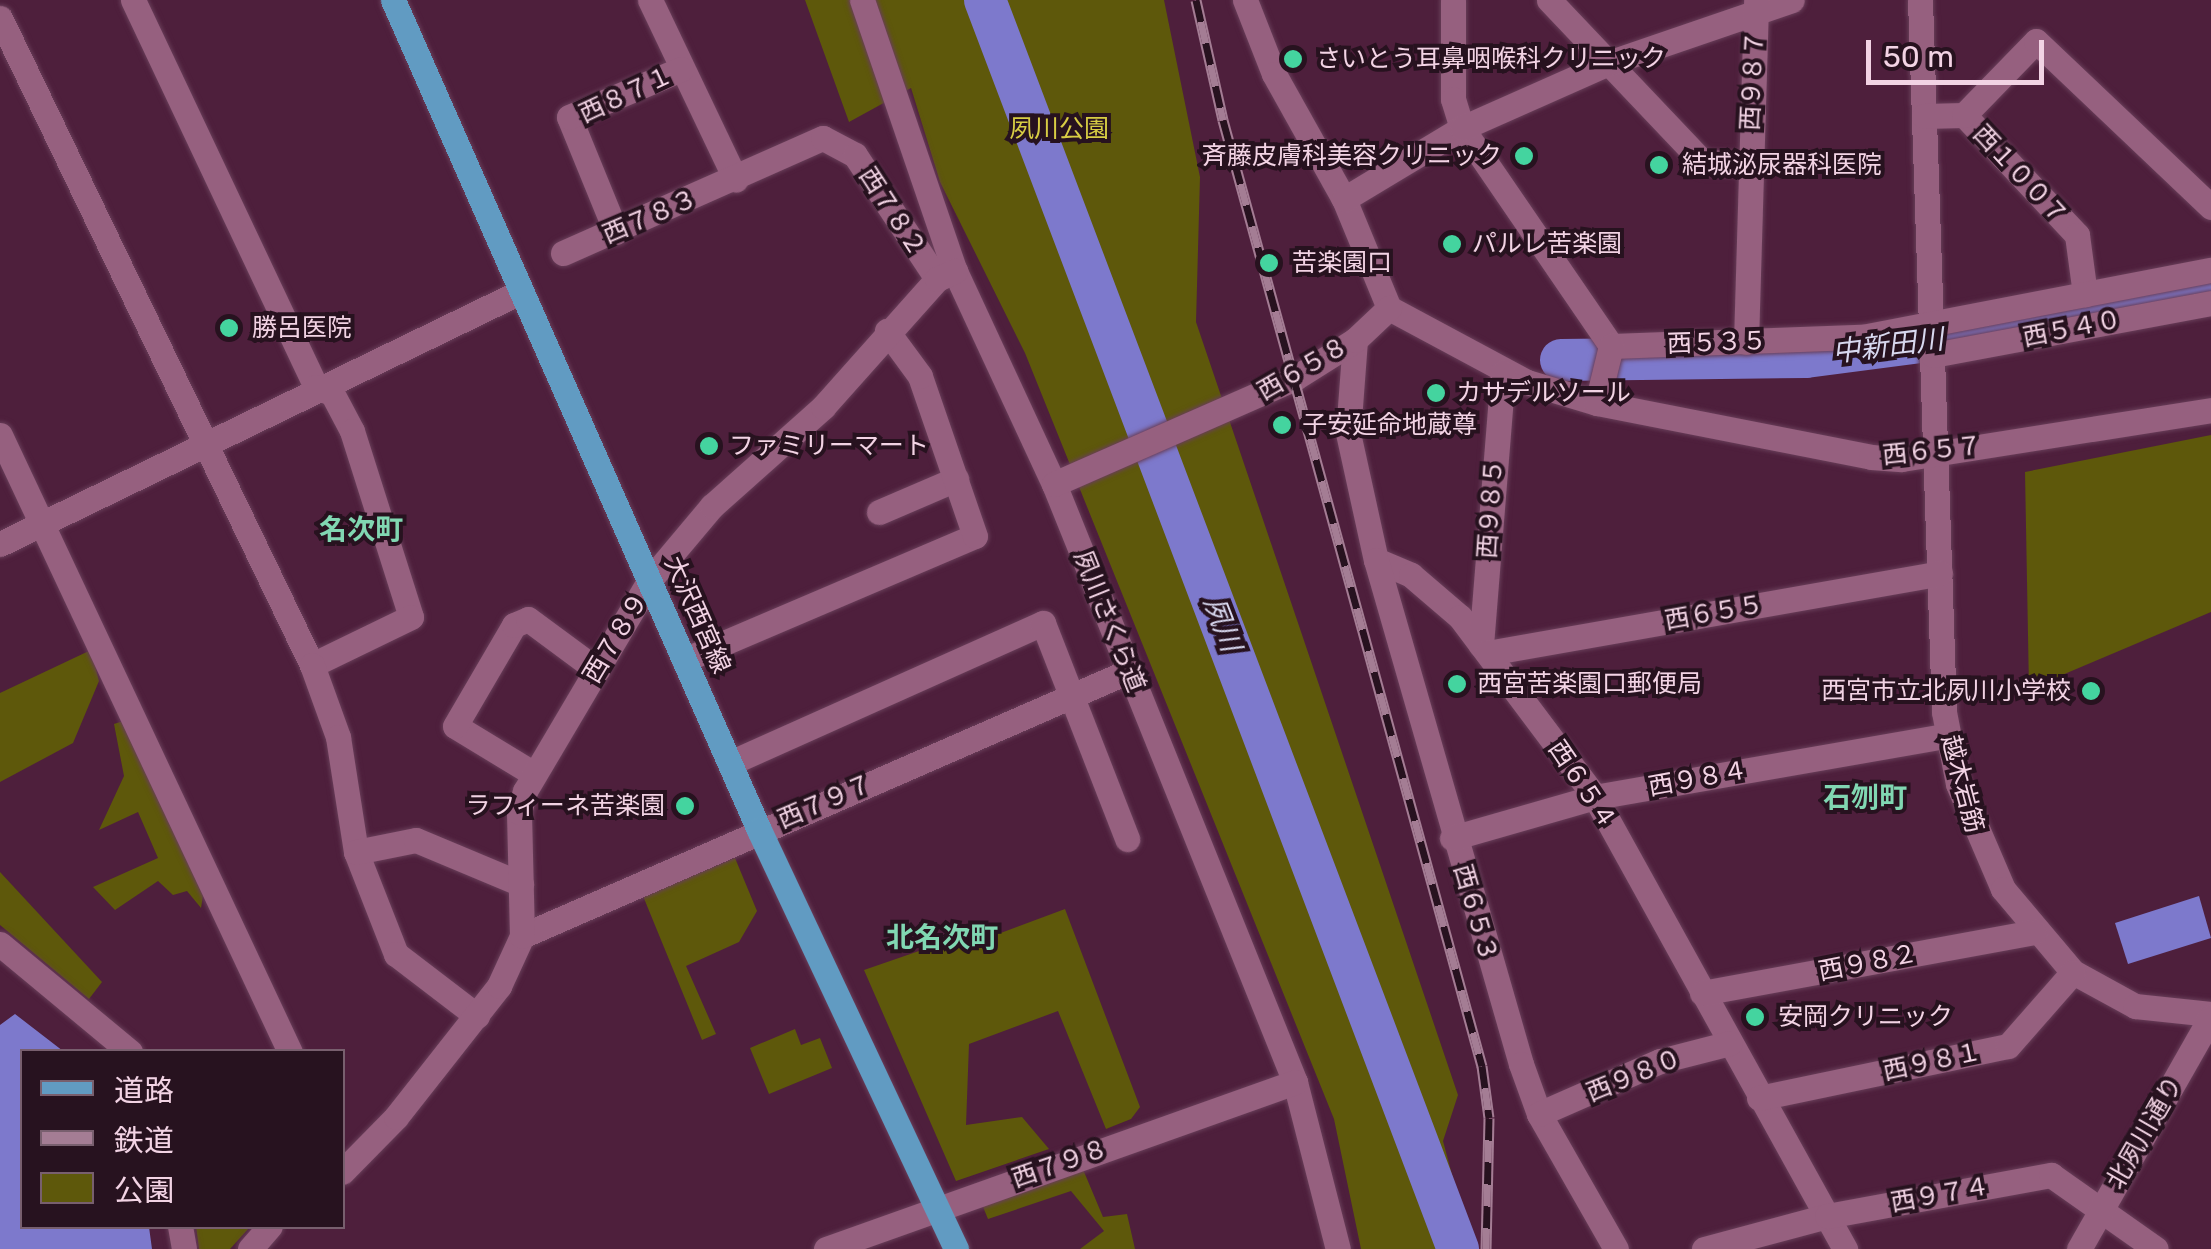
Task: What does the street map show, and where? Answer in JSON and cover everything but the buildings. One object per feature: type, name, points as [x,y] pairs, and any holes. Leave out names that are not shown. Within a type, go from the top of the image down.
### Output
[{"type":"main road","name":"大沢西宮線","points":[[392,0],[759,830],[932,1208],[956,1249]]},
{"type":"street","points":[[134,0],[316,387],[332,392],[352,431],[411,617],[312,665]]},
{"type":"street","points":[[650,0],[736,180]]},
{"type":"street","name":"夙川さくら道","points":[[862,0],[946,275],[1054,484],[1130,671],[1295,1082],[1338,1249]]},
{"type":"street","points":[[1245,0],[1274,74],[1344,199],[1389,308],[1503,373],[1605,371],[1462,128],[1452,99],[1453,0]]},
{"type":"street","points":[[1549,0],[1703,162],[1749,164]]},
{"type":"street","points":[[1344,199],[1462,128],[1611,62],[1756,5],[1792,0]]},
{"type":"street","points":[[1920,0],[1932,323]]},
{"type":"street","name":"西９８７","points":[[1746,342],[1756,5]]},
{"type":"street","points":[[0,18],[312,665],[338,738],[356,852],[396,954],[477,1016]]},
{"type":"street","points":[[1924,116],[1964,116],[2036,42],[2211,207]]},
{"type":"street","name":"西８７１","points":[[616,232],[570,117],[681,69]]},
{"type":"street","name":"西１００７","points":[[1964,116],[2077,235],[2086,294]]},
{"type":"street","name":"西７８２","points":[[736,180],[824,138],[855,154],[946,275]]},
{"type":"street","name":"西７８３","points":[[564,253],[736,180]]},
{"type":"street","name":"西５３５","points":[[1605,371],[1746,342],[1862,338],[2211,270]]},
{"type":"street","name":"西７８９","points":[[522,936],[519,812],[534,774],[649,581],[712,506],[823,407],[887,331],[946,275]]},
{"type":"street","points":[[0,544],[316,387],[520,292]]},
{"type":"street","name":"西５４０","points":[[1933,356],[2211,303]]},
{"type":"street","name":"西６５８","points":[[1054,484],[1200,424],[1355,340],[1389,308]]},
{"type":"street","name":"越木岩筋","points":[[1932,323],[1946,736],[1982,853],[2033,932],[2074,972],[2135,1006],[2211,1016]]},
{"type":"street","points":[[684,660],[976,536],[920,376],[887,331]]},
{"type":"street","points":[[1355,340],[1348,433],[1376,560]]},
{"type":"street","name":"西６５７","points":[[1605,371],[1871,458],[1938,454],[2211,410]]},
{"type":"street","name":"西９８５","points":[[1484,649],[1503,373]]},
{"type":"street","points":[[0,435],[289,1049]]},
{"type":"street","points":[[879,512],[956,479]]},
{"type":"street","name":"西６５４","points":[[1376,560],[1411,576],[1484,649],[1595,797],[1758,1098],[1845,1249]]},
{"type":"street","name":"西６５３","points":[[1376,560],[1452,838],[1539,1114],[1616,1249]]},
{"type":"street","name":"西６５５","points":[[1484,649],[1940,573]]},
{"type":"street","points":[[534,774],[456,726],[514,625],[528,619],[597,670]]},
{"type":"street","points":[[730,763],[1043,623],[1127,839]]},
{"type":"street","name":"西７９７","points":[[522,936],[1130,671]]},
{"type":"street","name":"西９８４","points":[[1452,838],[1595,797],[1946,736]]},
{"type":"street","points":[[356,852],[416,840],[521,884]]},
{"type":"street","name":"西９８２","points":[[1702,993],[2033,932]]},
{"type":"street","points":[[345,1169],[477,1016],[522,936]]},
{"type":"street","points":[[0,944],[126,1049]]},
{"type":"street","name":"西９８１","points":[[1758,1098],[2008,1046],[2074,972]]},
{"type":"street","name":"北夙川通り","points":[[2079,1249],[2211,1016]]},
{"type":"street","name":"西９８０","points":[[1539,1114],[1660,1061],[1730,1044]]},
{"type":"street","name":"西７９８","points":[[826,1249],[932,1208],[1295,1082]]},
{"type":"street","name":"西９７４","points":[[1704,1249],[1826,1216],[2051,1175],[2104,1207],[2156,1249]]},
{"type":"street","points":[[250,1249],[267,1229]]},
{"type":"green space","name":"夙川公園","points":[[805,0],[1164,0],[1200,177],[1196,322],[1458,1095],[1443,1141],[1472,1249],[1361,1249],[1334,1119],[1025,353],[940,182],[911,88],[849,122]]},
{"type":"green space","points":[[2211,435],[2211,612],[2029,689],[2025,472]]},
{"type":"green space","points":[[91,650],[99,681],[73,743],[0,782],[0,693]]},
{"type":"green space","points":[[126,720],[203,896],[201,908],[187,891],[173,895],[158,881],[115,910],[93,887],[158,858],[138,812],[99,830],[124,776],[114,724]]},
{"type":"green space","points":[[735,858],[757,911],[739,942],[686,966],[716,1034],[702,1040],[643,896]]},
{"type":"green space","points":[[0,872],[102,982],[89,999],[0,925]]},
{"type":"green space","points":[[1065,909],[1140,1107],[1131,1119],[1106,1129],[1058,1011],[969,1044],[966,1125],[1022,1117],[1049,1149],[956,1181],[864,970],[948,941],[966,946]]},
{"type":"green space","points":[[795,1029],[801,1045],[820,1038],[832,1068],[769,1094],[750,1048]]},
{"type":"green space","points":[[1082,1167],[1103,1217],[1127,1214],[1135,1249],[1080,1249],[1104,1231],[1071,1191],[988,1219],[981,1202]]},
{"type":"green space","points":[[196,1229],[248,1229],[230,1249],[199,1249]]},
{"type":"shaded area","points":[[2199,896],[2211,938],[2128,964],[2115,923]]},
{"type":"shaded area","points":[[15,1014],[60,1049],[20,1049],[20,1229],[149,1229],[152,1249],[0,1249],[0,1025]]},
{"type":"waterway","name":"夙川","points":[[985,0],[1458,1249]]},
{"type":"waterway","name":"中新田川","points":[[1561,360],[1806,357],[1973,335],[2211,286]]},
{"type":"railway","points":[[1196,0],[1223,120],[1482,1066],[1489,1118],[1486,1249]]},
{"type":"place","name":"さいとう耳鼻咽喉科クリニック","points":[[1293,59]]},
{"type":"place","name":"斉藤皮膚科美容クリニック","points":[[1524,156]]},
{"type":"place","name":"結城泌尿器科医院","points":[[1659,165]]},
{"type":"place","name":"パルレ苦楽園","points":[[1452,244]]},
{"type":"place","name":"苦楽園口","points":[[1269,263]]},
{"type":"place","name":"勝呂医院","points":[[229,328]]},
{"type":"place","name":"カサデルソール","points":[[1436,393]]},
{"type":"place","name":"子安延命地蔵尊","points":[[1282,425]]},
{"type":"place","name":"ファミリーマート","points":[[709,446]]},
{"type":"place","name":"西宮苦楽園口郵便局","points":[[1457,684]]},
{"type":"place","name":"西宮市立北夙川小学校","points":[[2091,691]]},
{"type":"place","name":"ラフィーネ苦楽園","points":[[685,806]]},
{"type":"place","name":"安岡クリニック","points":[[1755,1017]]},
{"type":"district","name":"名次町","points":[[361,530]]},
{"type":"district","name":"石刎町","points":[[1865,798]]},
{"type":"district","name":"北名次町","points":[[942,938]]}]
